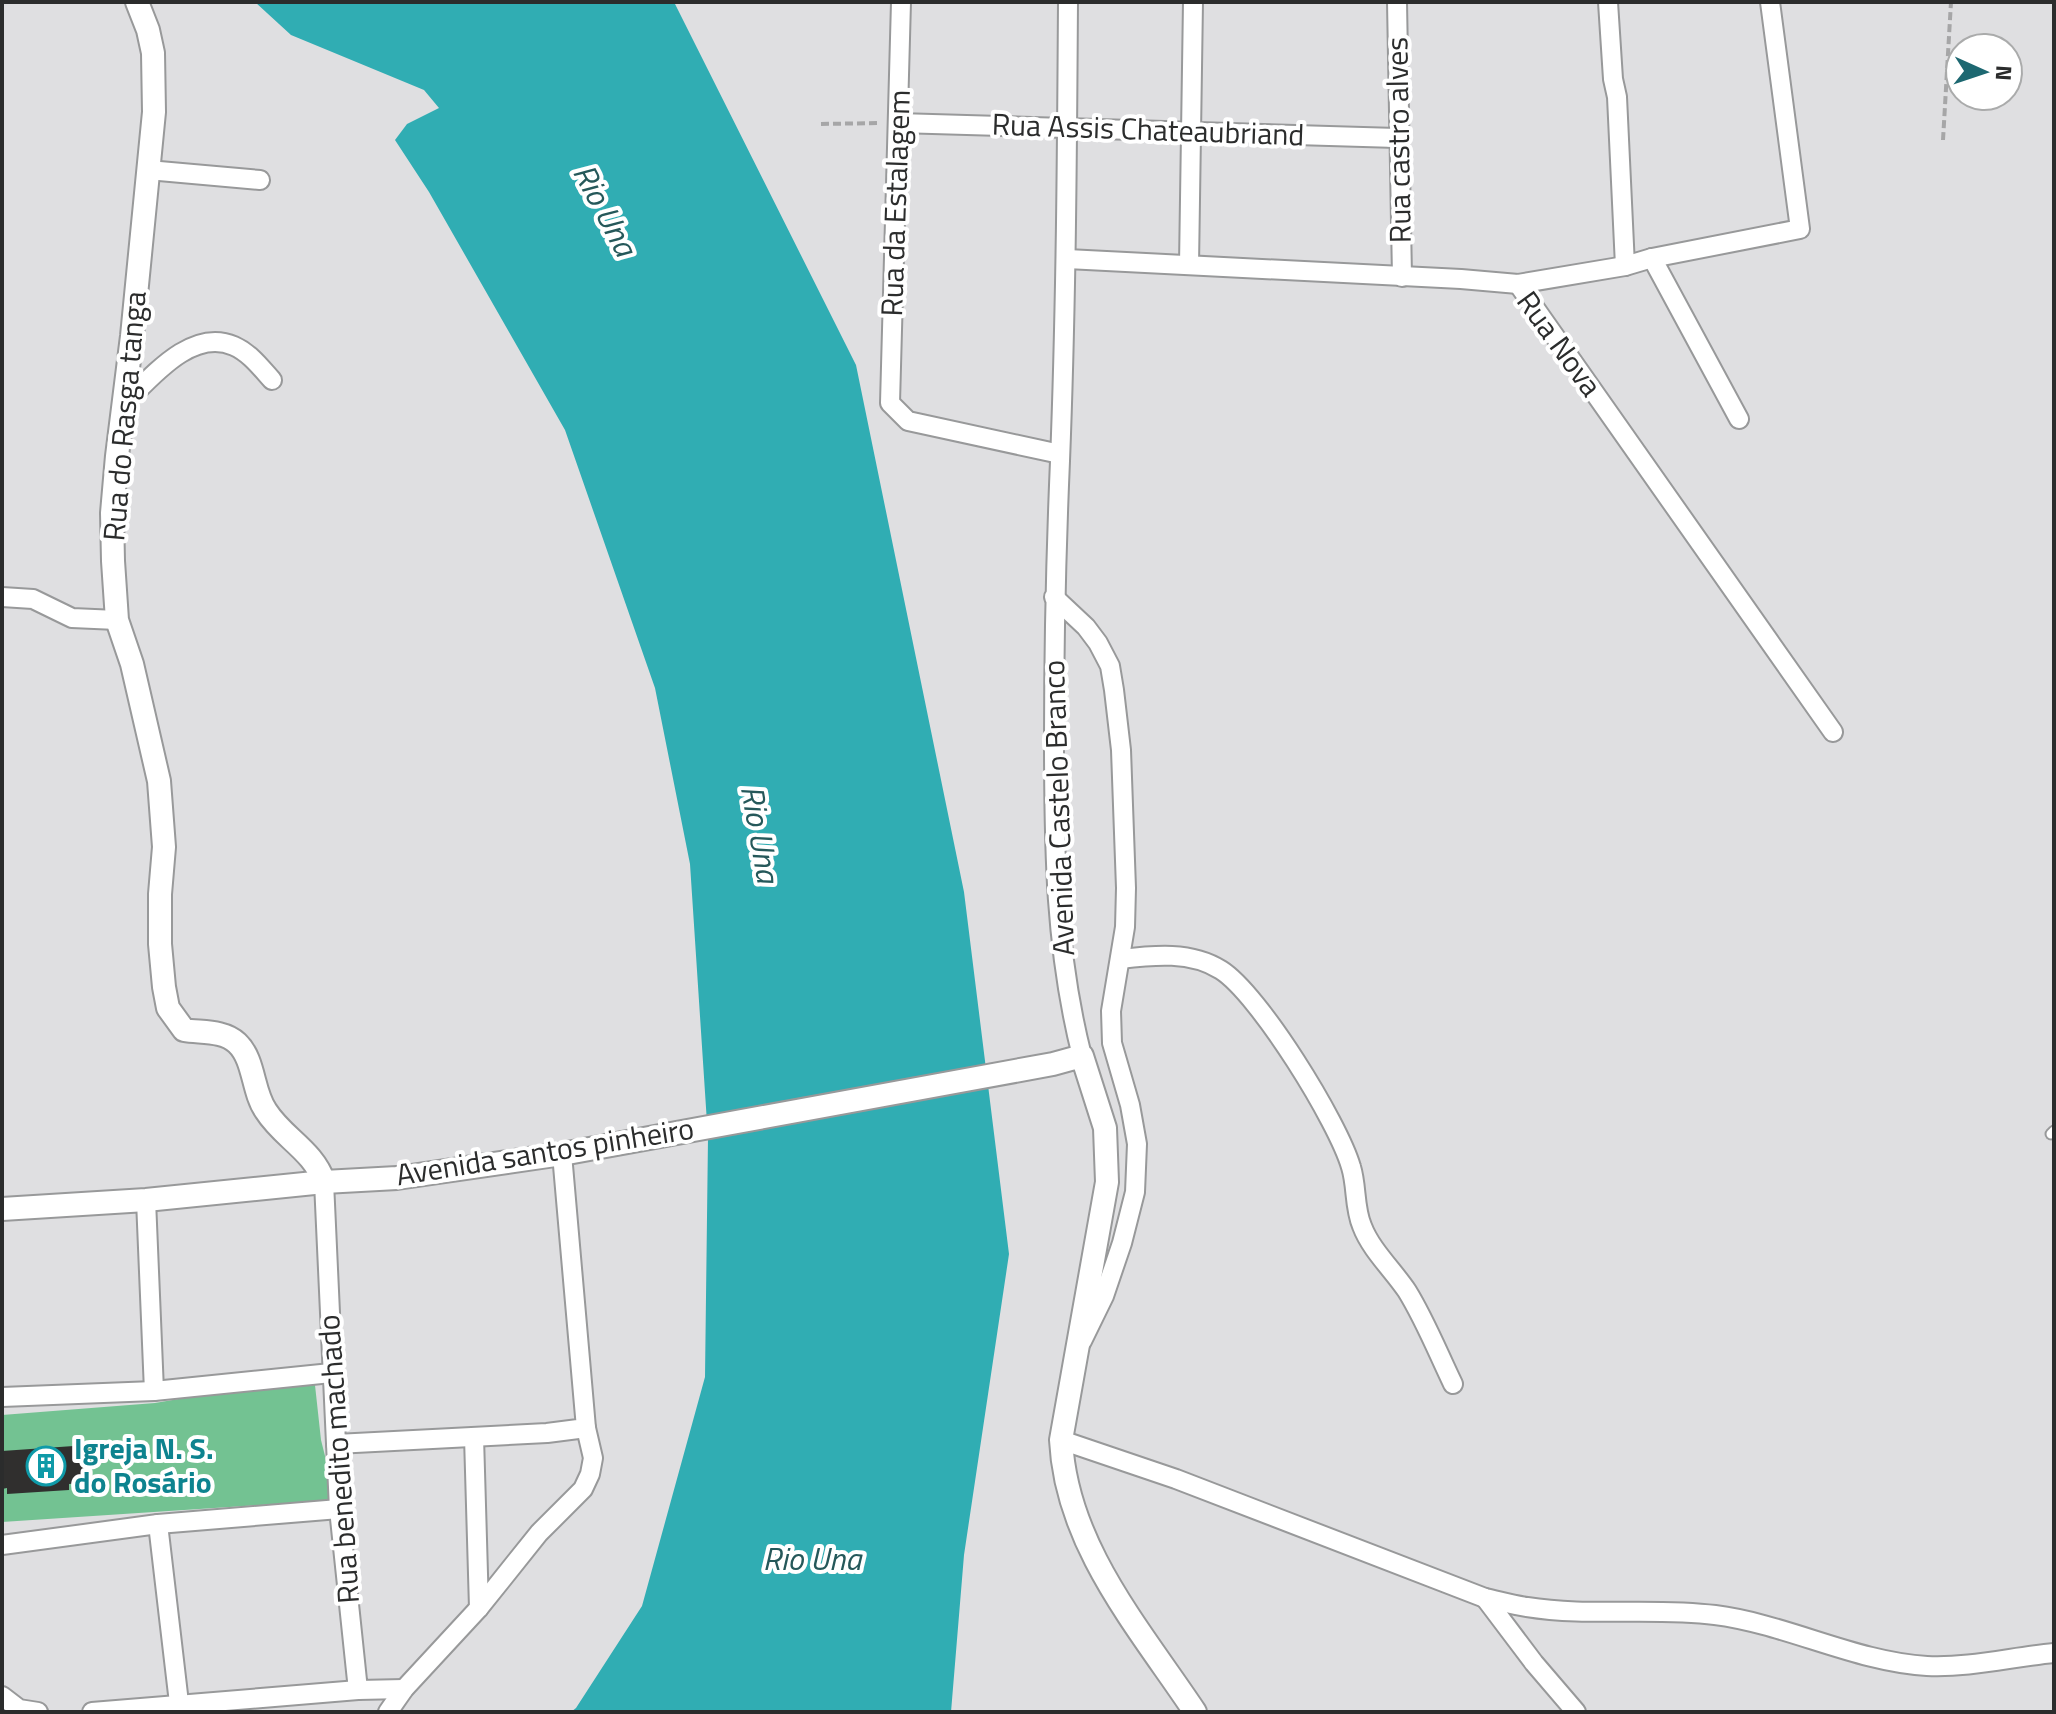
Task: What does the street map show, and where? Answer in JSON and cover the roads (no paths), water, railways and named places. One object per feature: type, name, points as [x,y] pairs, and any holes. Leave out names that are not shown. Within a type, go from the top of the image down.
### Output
[{"type":"street","name":"Rua do Rasga tanga","points":[[137,2],[148,30],[154,63],[154,112],[112,513],[117,620],[132,664],[159,781],[164,847],[160,944],[168,1008],[184,1030],[224,1035],[237,1043],[247,1059],[256,1093],[264,1109],[274,1123],[313,1159],[324,1182]]},
{"type":"street","name":"Rua da Estalagem","points":[[901,2],[890,403],[908,421],[1060,454]]},
{"type":"street","name":"Avenida Castelo Branco","points":[[1068,2],[1067,259],[1054,597],[1056,901],[1066,989],[1082,1056],[1101,1112],[1107,1158],[1102,1209],[1061,1440],[1062,1469],[1079,1529],[1118,1598],[1195,1712]]},
{"type":"street","points":[[1189,265],[1193,2]]},
{"type":"street","name":"Rua castro alves","points":[[1397,2],[1397,138],[1402,277]]},
{"type":"street","points":[[1608,2],[1617,97],[1625,266]]},
{"type":"street","points":[[1518,284],[1625,266],[1800,229],[1770,2]]},
{"type":"street","name":"Rua Assis Chateaubriand","points":[[898,123],[1397,138]]},
{"type":"street","points":[[148,170],[260,180]]},
{"type":"street","points":[[1652,258],[1739,419]]},
{"type":"street","name":"Rua Nova","points":[[1067,259],[1518,284],[1833,732]]},
{"type":"street","points":[[123,405],[170,360],[208,343],[236,347],[272,380]]},
{"type":"street","points":[[2,597],[33,599],[72,618],[117,620]]},
{"type":"street","name":"Avenida Castelo Branco","points":[[1054,597],[1098,643],[1110,666],[1114,690],[1121,750],[1126,888],[1125,927],[1111,1011],[1112,1043],[1130,1105],[1137,1144],[1135,1192],[1104,1296],[1076,1351]]},
{"type":"street","points":[[1120,959],[1153,955],[1185,956],[1222,970],[1249,996],[1270,1023],[1337,1134],[1352,1168],[1362,1228],[1408,1293],[1453,1384]]},
{"type":"street","name":"Avenida santos pinheiro","points":[[2,1209],[397,1178],[562,1154],[1053,1064],[1082,1056]]},
{"type":"street","points":[[388,1712],[404,1689],[479,1608],[539,1533],[583,1489],[590,1474],[593,1458],[586,1428],[562,1154]]},
{"type":"street","name":"Rua benedito machado","points":[[324,1182],[339,1509],[358,1690]]},
{"type":"street","points":[[146,1200],[154,1391]]},
{"type":"street","points":[[2,1397],[154,1391],[331,1373]]},
{"type":"street","points":[[336,1444],[586,1428]]},
{"type":"street","points":[[474,1437],[479,1608]]},
{"type":"street","points":[[1061,1440],[1190,1484],[1485,1598],[1542,1608],[1725,1616],[1926,1666],[2054,1653]]},
{"type":"street","points":[[2,1545],[158,1524],[339,1509]]},
{"type":"street","points":[[158,1524],[179,1703]]},
{"type":"street","points":[[1485,1598],[1576,1712]]},
{"type":"street","points":[[92,1712],[179,1703],[404,1689]]},
{"type":"street","points":[[2,1696],[19,1709],[38,1712]]},
{"type":"water","name":"Rio Una","points":[[255,2],[674,2],[856,365],[964,892],[1009,1254],[964,1555],[951,1712],[571,1712],[642,1606],[705,1377],[708,1138],[690,864],[655,688],[565,430],[429,192],[395,140],[407,124],[439,108],[424,90],[291,35]]},
{"type":"place","name":"Igreja N. S. do Rosário","points":[[46,1466]]}]
